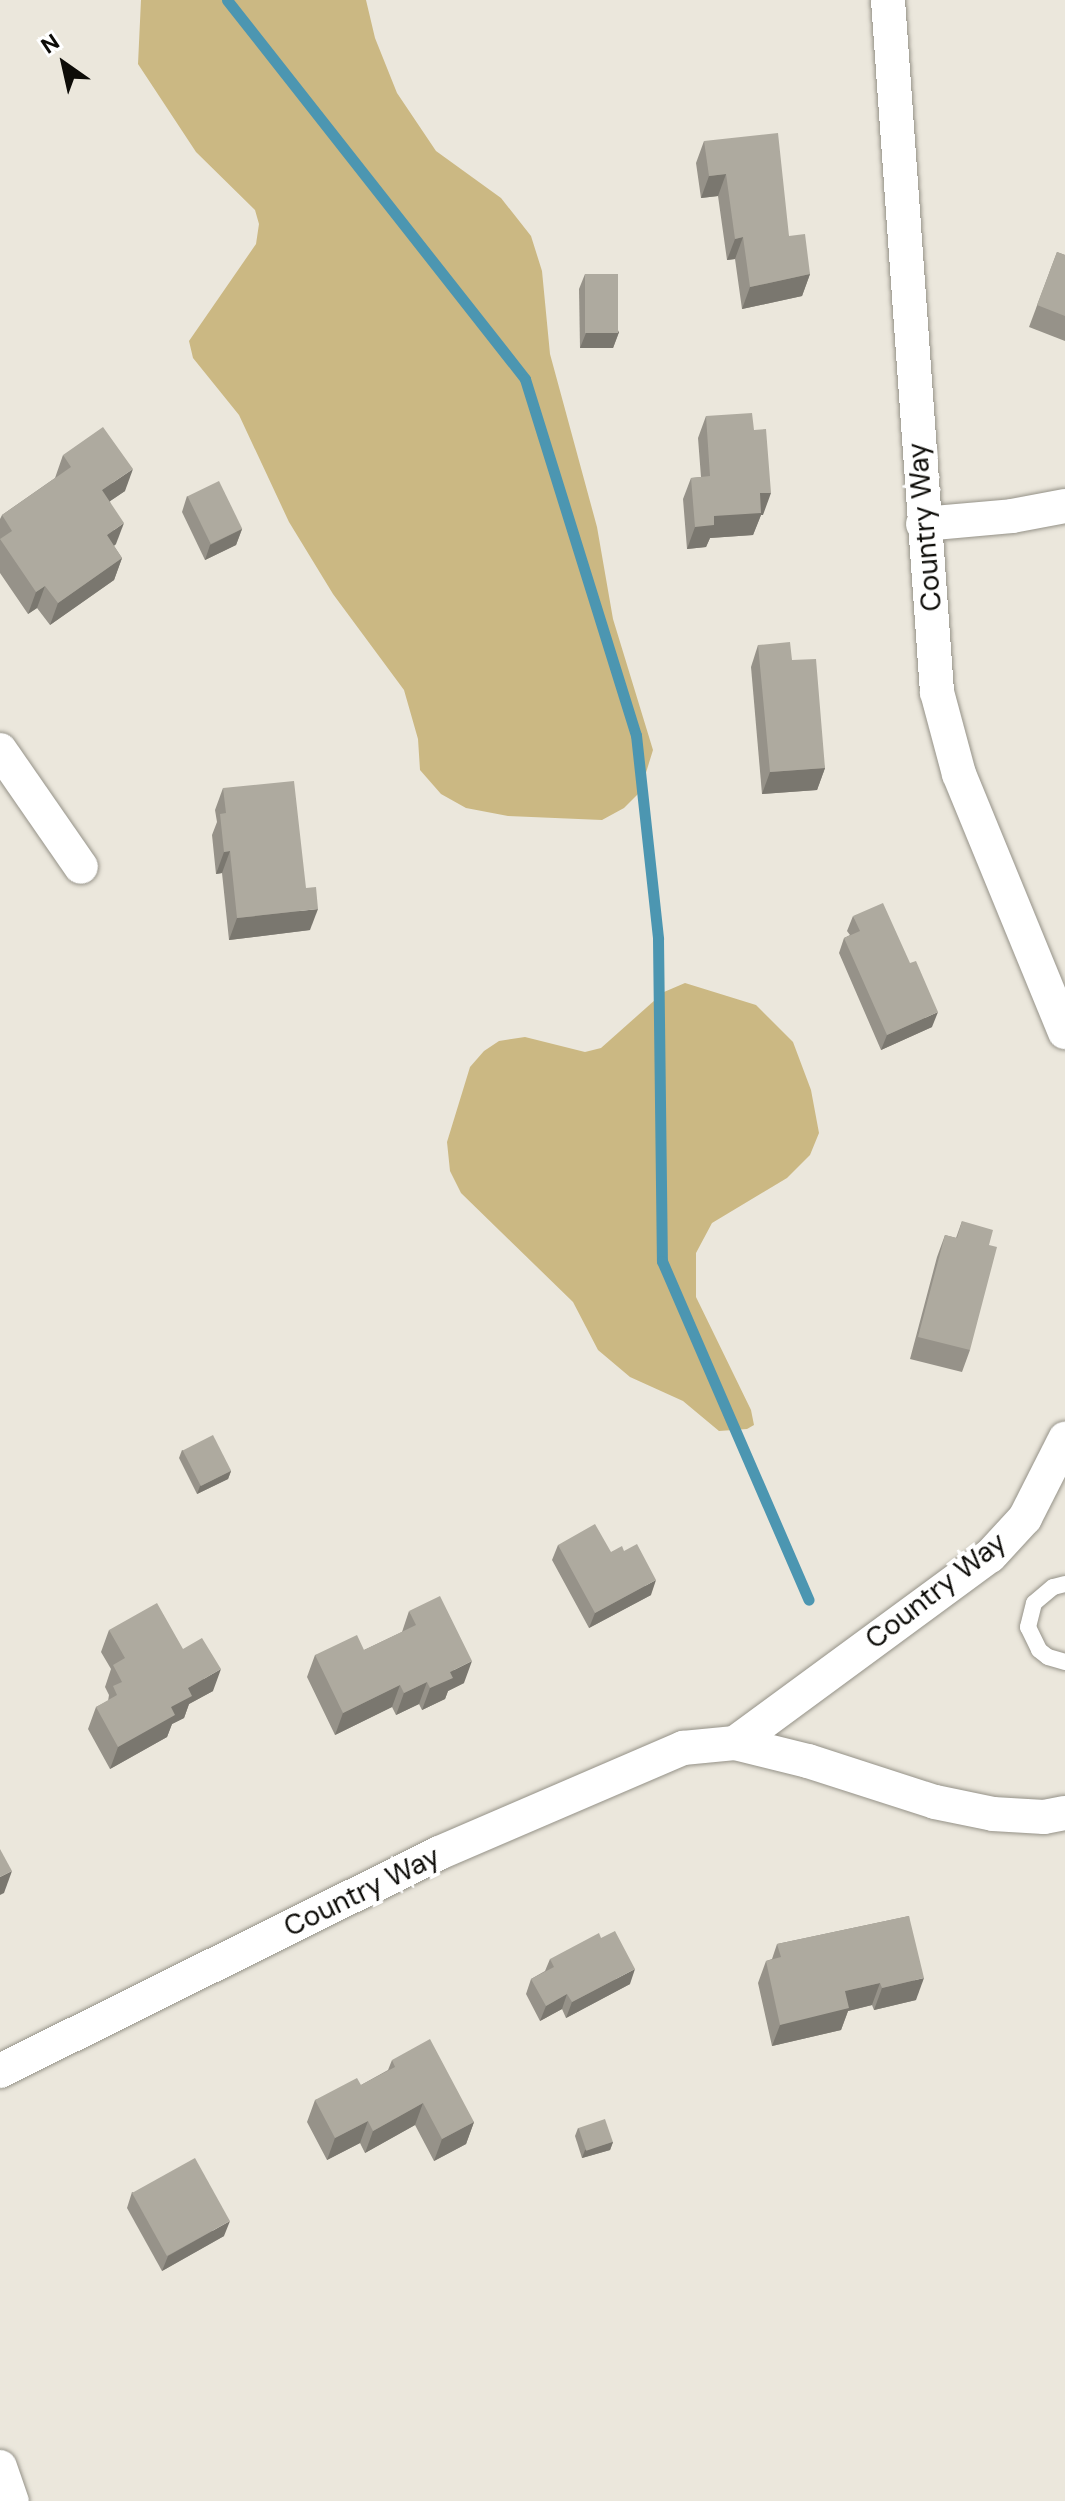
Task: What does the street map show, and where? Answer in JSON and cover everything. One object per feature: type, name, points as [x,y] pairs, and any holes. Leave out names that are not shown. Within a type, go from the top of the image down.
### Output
[{"type":"street","name":"Country Way","points":[[888,0],[937,692],[959,774],[1065,1032]]},
{"type":"street","points":[[923,524],[1012,516],[1065,506]]},
{"type":"street","points":[[0,750],[81,867]]},
{"type":"street","name":"Country Way","points":[[735,1743],[990,1556],[1025,1518],[1057,1476],[1065,1439]]},
{"type":"street","name":"Country Way","points":[[0,2071],[439,1853],[683,1748],[735,1743],[808,1761],[935,1802],[993,1814],[1044,1817],[1065,1813]]},
{"type":"street","points":[[0,2467],[12,2501]]},
{"type":"lane","points":[[1065,1584],[1042,1594],[1034,1603],[1028,1627],[1039,1650],[1048,1657],[1065,1662]]},
{"type":"shaded area","points":[[141,0],[366,0],[375,38],[397,93],[436,151],[501,198],[531,236],[542,271],[550,354],[597,527],[613,619],[653,750],[640,792],[624,808],[602,820],[508,816],[466,808],[441,794],[420,770],[418,739],[404,690],[333,594],[289,522],[239,415],[193,358],[189,341],[256,244],[259,224],[255,210],[196,152],[138,64]]},
{"type":"shaded area","points":[[685,983],[756,1005],[793,1042],[811,1090],[819,1133],[810,1155],[787,1178],[712,1223],[696,1253],[696,1297],[751,1410],[754,1425],[747,1429],[719,1431],[683,1401],[630,1377],[598,1350],[573,1302],[461,1193],[450,1171],[447,1142],[470,1067],[484,1051],[499,1041],[525,1037],[585,1052],[601,1048],[664,992]]},
{"type":"building","points":[[778,133],[789,236],[805,234],[810,274],[750,287],[743,237],[735,239],[726,174],[709,176],[704,141]]},
{"type":"building","points":[[1057,252],[1065,255],[1065,316],[1037,305]]},
{"type":"building","points":[[585,274],[618,274],[618,333],[585,333]]},
{"type":"building","points":[[752,413],[754,430],[766,429],[771,493],[760,493],[761,513],[714,516],[714,525],[695,527],[691,478],[710,476],[706,416]]},
{"type":"building","points":[[103,427],[133,469],[102,490],[124,523],[107,535],[122,558],[58,603],[45,586],[36,592],[0,539],[12,531],[2,515],[71,467],[63,455]]},
{"type":"building","points":[[219,481],[242,529],[211,544],[188,496]]},
{"type":"building","points":[[790,642],[792,660],[816,659],[825,768],[770,772],[758,645]]},
{"type":"building","points":[[294,781],[306,888],[316,887],[318,909],[237,918],[230,851],[224,852],[220,814],[226,813],[223,788]]},
{"type":"building","points":[[883,903],[910,963],[916,961],[938,1012],[887,1035],[844,938],[860,931],[853,916]]},
{"type":"building","points":[[962,1221],[993,1230],[989,1245],[997,1247],[970,1350],[918,1337],[945,1235],[957,1238]]},
{"type":"building","points":[[213,1435],[231,1471],[201,1486],[183,1450]]},
{"type":"building","points":[[595,1524],[611,1552],[622,1546],[624,1551],[637,1544],[656,1580],[595,1613],[558,1545]]},
{"type":"building","points":[[440,1596],[472,1661],[450,1672],[453,1678],[430,1688],[427,1682],[404,1693],[400,1685],[343,1713],[315,1655],[357,1635],[364,1650],[416,1625],[409,1611]]},
{"type":"building","points":[[157,1603],[183,1649],[202,1638],[221,1669],[188,1688],[192,1696],[171,1707],[175,1715],[118,1747],[96,1707],[117,1695],[113,1686],[122,1682],[113,1665],[125,1658],[109,1630]]},
{"type":"building","points":[[0,1849],[12,1871],[0,1877]]},
{"type":"building","points":[[909,1916],[924,1978],[882,1988],[880,1983],[845,1991],[849,2008],[780,2025],[766,1961],[781,1957],[777,1944]]},
{"type":"building","points":[[615,1931],[635,1969],[572,2002],[567,1994],[546,2006],[531,1979],[554,1967],[550,1959],[599,1933],[601,1938]]},
{"type":"building","points":[[430,2039],[474,2122],[442,2139],[423,2103],[373,2131],[368,2121],[335,2138],[315,2100],[357,2078],[361,2085],[395,2067],[392,2060]]},
{"type":"building","points":[[605,2119],[613,2142],[586,2151],[579,2128]]},
{"type":"building","points":[[195,2158],[230,2221],[167,2256],[132,2193]]},
{"type":"waterway","points":[[227,0],[525,379],[636,735],[658,939],[662,1261],[809,1600]]}]
